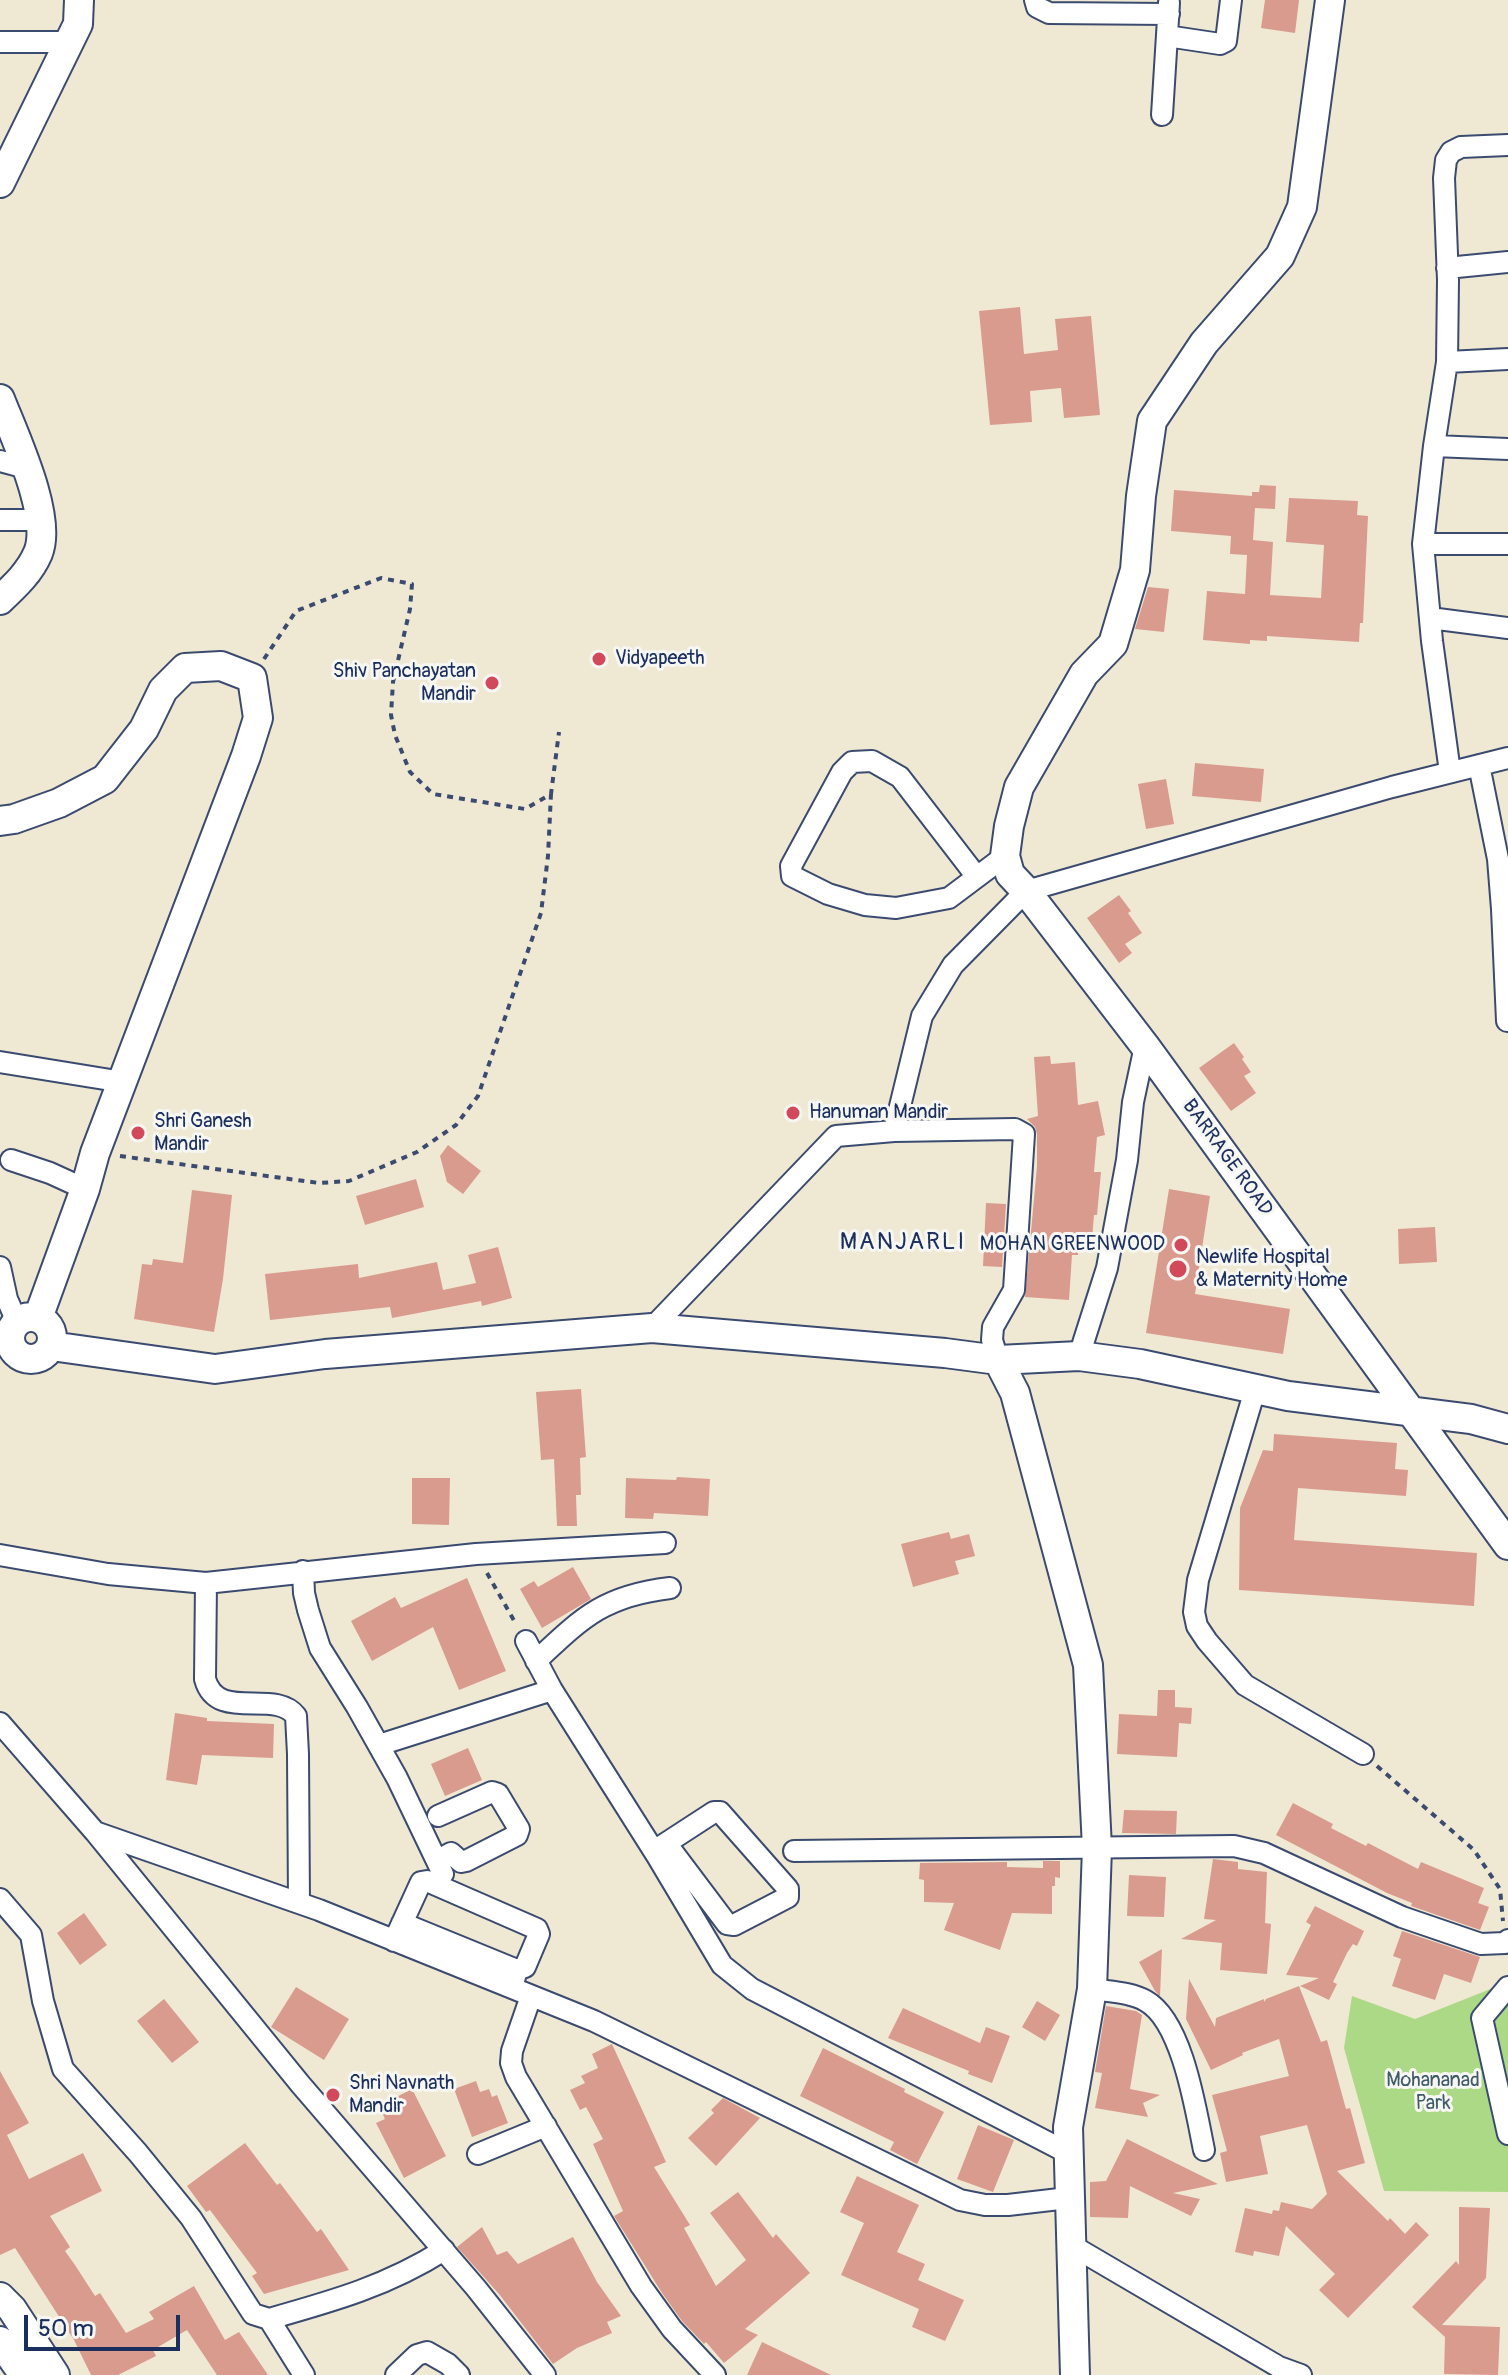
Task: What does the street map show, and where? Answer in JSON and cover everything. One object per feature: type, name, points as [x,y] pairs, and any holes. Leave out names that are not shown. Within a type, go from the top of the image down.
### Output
[{"type":"street","points":[[0,183],[78,24],[79,0]]},
{"type":"street","points":[[1035,0],[1037,7],[1049,13],[1169,7],[1162,115]]},
{"type":"street","points":[[1167,36],[1220,44],[1226,41],[1231,0]]},
{"type":"street","points":[[977,877],[900,777],[872,761],[852,762],[842,772],[791,866],[792,876],[828,894],[865,905],[896,908],[949,898],[977,877],[1005,856],[1019,787],[1084,674],[1113,644],[1135,570],[1141,496],[1152,421],[1204,343],[1280,256],[1302,207],[1330,0]]},
{"type":"street","points":[[0,42],[69,42]]},
{"type":"street","points":[[1450,772],[1423,544],[1447,362],[1444,178],[1446,160],[1451,152],[1461,147],[1508,145]]},
{"type":"street","points":[[1447,268],[1508,262]]},
{"type":"street","points":[[1447,362],[1508,359]]},
{"type":"street","points":[[0,399],[13,465],[43,528],[39,551],[24,577],[0,600]]},
{"type":"street","points":[[1434,446],[1508,449]]},
{"type":"street","points":[[0,520],[41,520]]},
{"type":"street","points":[[1423,544],[1508,544]]},
{"type":"street","points":[[1430,618],[1508,628]]},
{"type":"street","points":[[0,821],[59,803],[105,779],[144,729],[163,690],[185,668],[221,666],[252,678],[258,718],[246,756],[95,1153],[85,1189],[27,1320],[12,1330],[9,1360],[37,1359],[46,1354],[51,1346],[51,1329],[46,1322],[27,1320],[7,1299],[0,1267]]},
{"type":"street","points":[[894,1131],[922,1016],[953,965],[1026,891],[1508,758]]},
{"type":"street","points":[[1479,765],[1498,859],[1507,1021]]},
{"type":"street","name":"BARRAGE ROAD","points":[[1005,856],[1010,874],[1145,1046],[1508,1545]]},
{"type":"street","points":[[1079,1356],[1107,1268],[1145,1046]]},
{"type":"street","points":[[0,1062],[123,1082]]},
{"type":"street","points":[[652,1328],[836,1136],[894,1131],[1015,1129],[1024,1134],[1014,1290],[993,1327],[992,1340],[998,1360],[1015,1393],[1088,1665],[1097,1848],[1092,1989],[1068,2127],[1075,2375]]},
{"type":"street","points":[[11,1160],[85,1189]]},
{"type":"street","points":[[51,1346],[215,1369],[325,1354],[652,1328],[998,1360],[1079,1356],[1140,1364],[1255,1390],[1471,1419],[1508,1429]]},
{"type":"street","points":[[1255,1390],[1198,1580],[1194,1612],[1197,1626],[1245,1685],[1363,1754]]},
{"type":"street","points":[[0,1555],[108,1574],[206,1583],[476,1554],[665,1543]]},
{"type":"street","points":[[303,1571],[306,1601],[320,1648],[379,1745],[440,1867],[451,1853],[461,1862],[466,1861],[517,1835],[519,1829],[498,1794],[492,1792],[438,1816]]},
{"type":"street","points":[[206,1583],[205,1679],[209,1691],[228,1701],[287,1707],[296,1716],[299,1903]]},
{"type":"street","points":[[536,1661],[580,1620],[615,1599],[670,1588]]},
{"type":"street","points":[[526,1641],[552,1690],[660,1847],[727,1924],[734,1925],[788,1897],[788,1889],[720,1812],[714,1812],[660,1847]]},
{"type":"street","points":[[379,1745],[552,1690]]},
{"type":"street","points":[[0,1723],[95,1832],[301,2085],[444,2250],[545,2375]]},
{"type":"street","points":[[95,1832],[299,1903],[398,1932],[514,1978],[531,1996],[594,2021],[960,2200],[1008,2205],[1068,2198]]},
{"type":"street","points":[[794,1851],[1234,1846],[1264,1853],[1402,1917],[1481,1944],[1507,1946]]},
{"type":"street","points":[[660,1847],[722,1965],[752,1989],[1068,2153]]},
{"type":"street","points":[[398,1932],[421,1882],[427,1881],[537,1929],[539,1934],[525,1967],[514,1978]]},
{"type":"street","points":[[0,1899],[31,1935],[43,2001],[63,2069],[191,2218],[253,2314],[269,2319],[382,2284],[444,2250]]},
{"type":"street","points":[[1508,1987],[1482,2018],[1508,2134]]},
{"type":"street","points":[[1092,1989],[1124,1993],[1144,2000],[1157,2009],[1171,2032],[1188,2074],[1204,2150]]},
{"type":"street","points":[[531,1996],[512,2051],[511,2063],[516,2077],[641,2286],[672,2329],[715,2375]]},
{"type":"street","points":[[478,2154],[546,2126]]},
{"type":"street","points":[[1071,2245],[1279,2367],[1301,2375]]},
{"type":"street","points":[[0,2297],[12,2309],[55,2375]]},
{"type":"street","points":[[269,2319],[304,2375]]},
{"type":"street","points":[[0,2341],[24,2375]]},
{"type":"street","points":[[396,2375],[417,2355],[427,2352],[448,2364],[459,2375]]},
{"type":"path","points":[[252,678],[296,611],[381,578],[412,584],[410,609],[393,682],[391,715],[395,735],[410,772],[433,794],[525,809],[551,794]]},
{"type":"path","points":[[95,1153],[319,1183],[349,1181],[417,1152],[456,1125],[478,1096],[541,913],[559,732]]},
{"type":"path","points":[[476,1554],[526,1641]]},
{"type":"path","points":[[1363,1754],[1474,1850],[1500,1889],[1507,1946]]},
{"type":"green space","name":"Mohananad Park","points":[[1508,1982],[1508,2192],[1384,2191],[1344,2048],[1352,1996],[1415,2019]]},
{"type":"building","points":[[1265,0],[1299,0],[1295,33],[1261,28]]},
{"type":"building","points":[[1020,307],[1024,354],[1058,350],[1055,319],[1091,316],[1100,415],[1064,418],[1061,388],[1030,391],[1032,422],[990,425],[979,311]]},
{"type":"building","points":[[1260,485],[1276,486],[1275,509],[1255,508],[1253,540],[1273,542],[1270,595],[1321,598],[1324,545],[1286,542],[1289,498],[1358,501],[1357,515],[1368,516],[1363,623],[1360,623],[1359,642],[1267,636],[1267,641],[1250,640],[1250,644],[1203,640],[1207,591],[1245,594],[1247,555],[1230,554],[1231,536],[1171,531],[1174,490],[1252,496],[1252,492],[1259,492]]},
{"type":"building","points":[[1148,587],[1169,589],[1164,632],[1135,629]]},
{"type":"building","points":[[1195,763],[1264,769],[1261,802],[1192,796]]},
{"type":"building","points":[[1166,779],[1174,824],[1146,829],[1138,784]]},
{"type":"building","points":[[1119,895],[1142,933],[1125,944],[1132,953],[1119,963],[1087,918]]},
{"type":"building","points":[[1234,1043],[1251,1072],[1244,1076],[1256,1093],[1231,1111],[1199,1068]]},
{"type":"building","points":[[1050,1056],[1051,1064],[1075,1062],[1078,1105],[1098,1101],[1105,1135],[1097,1137],[1094,1172],[1101,1172],[1092,1239],[1079,1238],[1078,1255],[1072,1255],[1069,1300],[1025,1297],[1037,1166],[1037,1134],[1027,1119],[1038,1116],[1034,1057]]},
{"type":"building","points":[[448,1145],[481,1171],[463,1194],[447,1182],[440,1156]]},
{"type":"building","points":[[416,1179],[424,1207],[365,1225],[356,1196]]},
{"type":"building","name":"MOHAN GREENWOOD","points":[[1169,1189],[1210,1196],[1195,1294],[1290,1309],[1283,1354],[1146,1333]]},
{"type":"building","points":[[192,1190],[232,1195],[214,1332],[134,1319],[142,1264],[152,1265],[153,1259],[183,1263]]},
{"type":"building","points":[[986,1203],[1006,1204],[1002,1267],[983,1266]]},
{"type":"building","points":[[1435,1227],[1437,1262],[1399,1264],[1398,1229]]},
{"type":"building","points":[[498,1247],[512,1298],[482,1306],[481,1301],[392,1318],[390,1307],[270,1320],[265,1274],[358,1264],[359,1278],[437,1262],[443,1290],[476,1283],[468,1255]]},
{"type":"building","points":[[581,1389],[586,1457],[580,1458],[581,1495],[576,1495],[577,1526],[557,1526],[554,1459],[541,1460],[536,1392]]},
{"type":"building","points":[[1274,1434],[1397,1443],[1395,1469],[1408,1470],[1406,1496],[1298,1488],[1294,1540],[1477,1553],[1474,1606],[1239,1590],[1240,1508],[1263,1450],[1273,1451]]},
{"type":"building","points":[[677,1477],[710,1479],[708,1516],[654,1513],[653,1519],[625,1518],[626,1478],[676,1480]]},
{"type":"building","points":[[412,1478],[450,1478],[449,1525],[412,1524]]},
{"type":"building","points":[[949,1532],[951,1539],[969,1534],[975,1556],[955,1561],[959,1574],[913,1587],[901,1544]]},
{"type":"building","points":[[573,1567],[591,1599],[542,1628],[520,1589],[534,1581],[538,1587]]},
{"type":"building","points":[[467,1578],[506,1671],[459,1690],[433,1627],[372,1661],[351,1621],[395,1597],[401,1608]]},
{"type":"building","points":[[1158,1690],[1175,1690],[1175,1707],[1192,1708],[1191,1724],[1179,1723],[1177,1757],[1117,1754],[1119,1714],[1157,1716]]},
{"type":"building","points":[[175,1713],[207,1718],[207,1721],[274,1724],[273,1758],[202,1755],[197,1785],[166,1780]]},
{"type":"building","points":[[468,1748],[482,1780],[445,1796],[431,1764]]},
{"type":"building","points":[[1293,1803],[1366,1846],[1368,1843],[1418,1869],[1421,1862],[1484,1888],[1478,1903],[1489,1907],[1480,1930],[1411,1906],[1412,1903],[1276,1835]]},
{"type":"building","points":[[1124,1810],[1177,1811],[1176,1834],[1122,1833]]},
{"type":"building","points":[[1213,1859],[1238,1862],[1238,1869],[1267,1872],[1265,1923],[1271,1924],[1267,1974],[1220,1970],[1222,1943],[1181,1939],[1216,1920],[1204,1919]]},
{"type":"building","points":[[1043,1861],[1060,1861],[1060,1878],[1055,1877],[1055,1886],[1052,1886],[1052,1914],[1012,1913],[1000,1950],[944,1930],[954,1903],[924,1902],[924,1880],[919,1879],[920,1863],[1007,1862],[1007,1867],[1043,1868]]},
{"type":"building","points":[[1129,1875],[1166,1877],[1164,1917],[1127,1916]]},
{"type":"building","points":[[1315,1906],[1364,1931],[1357,1946],[1353,1944],[1347,1953],[1333,1982],[1337,1984],[1329,2000],[1300,1986],[1319,1978],[1286,1975],[1311,1925],[1306,1922]]},
{"type":"building","points":[[84,1913],[107,1945],[80,1965],[57,1933]]},
{"type":"building","points":[[1402,1931],[1480,1957],[1471,1983],[1444,1974],[1435,2000],[1392,1986],[1401,1959],[1393,1956]]},
{"type":"building","points":[[1162,1949],[1160,1996],[1139,1962]]},
{"type":"building","points":[[1189,1979],[1215,2027],[1216,2018],[1299,1986],[1321,2042],[1327,2040],[1365,2163],[1337,2171],[1405,2234],[1416,2222],[1429,2235],[1348,2318],[1319,2290],[1335,2274],[1286,2226],[1279,2256],[1254,2251],[1253,2256],[1235,2252],[1245,2208],[1272,2214],[1273,2210],[1279,2211],[1281,2202],[1312,2209],[1327,2194],[1307,2125],[1260,2136],[1268,2174],[1226,2182],[1220,2153],[1227,2151],[1212,2095],[1289,2076],[1279,2039],[1242,2053],[1211,2070],[1186,2019]]},
{"type":"building","points":[[296,1987],[349,2019],[324,2060],[271,2027]]},
{"type":"building","points":[[164,1999],[199,2042],[172,2063],[137,2021]]},
{"type":"building","points":[[1037,2001],[1060,2015],[1045,2041],[1022,2027]]},
{"type":"building","points":[[1106,2006],[1136,2011],[1142,2015],[1130,2089],[1160,2095],[1143,2103],[1148,2117],[1095,2108],[1102,2073],[1095,2072]]},
{"type":"building","points":[[903,2008],[980,2043],[986,2027],[1010,2036],[992,2083],[888,2038]]},
{"type":"building","points":[[612,2044],[666,2162],[654,2167],[690,2225],[684,2228],[716,2286],[746,2260],[710,2213],[738,2192],[773,2238],[776,2234],[810,2273],[745,2329],[758,2335],[724,2363],[682,2321],[614,2216],[623,2211],[593,2144],[603,2139],[586,2107],[580,2110],[570,2090],[585,2083],[581,2076],[598,2068],[592,2054]]},
{"type":"building","points":[[823,2048],[944,2112],[917,2164],[890,2150],[894,2142],[800,2096]]},
{"type":"building","points":[[0,2071],[29,2123],[7,2135],[29,2179],[83,2153],[102,2191],[50,2216],[70,2247],[65,2251],[95,2296],[100,2293],[126,2333],[154,2319],[149,2312],[194,2286],[225,2340],[239,2332],[268,2375],[217,2375],[187,2330],[153,2350],[156,2356],[118,2375],[91,2375],[74,2340],[15,2248],[0,2255]]},
{"type":"building","points":[[476,2081],[480,2092],[489,2089],[492,2097],[497,2095],[508,2123],[472,2137],[454,2089]]},
{"type":"building","points":[[412,2089],[446,2156],[404,2178],[376,2123],[385,2119],[379,2106]]},
{"type":"building","points":[[723,2098],[760,2118],[716,2166],[688,2138],[714,2113],[711,2110]]},
{"type":"building","points":[[978,2125],[1014,2140],[993,2192],[957,2179]]},
{"type":"building","points":[[1127,2139],[1218,2184],[1173,2193],[1200,2199],[1191,2216],[1130,2186],[1128,2218],[1090,2217],[1090,2182],[1106,2181]]},
{"type":"building","points":[[245,2143],[317,2232],[321,2229],[349,2270],[264,2294],[252,2276],[257,2273],[210,2210],[206,2212],[187,2186]]},
{"type":"building","points":[[857,2176],[919,2205],[897,2252],[925,2264],[918,2280],[964,2300],[945,2341],[912,2327],[919,2309],[841,2275],[864,2223],[840,2212]]},
{"type":"building","points":[[1459,2207],[1490,2208],[1486,2278],[1442,2325],[1500,2327],[1498,2375],[1444,2374],[1445,2337],[1412,2307],[1456,2261],[1459,2265]]},
{"type":"building","points":[[482,2227],[497,2255],[507,2251],[518,2264],[573,2237],[597,2282],[621,2316],[607,2322],[612,2333],[577,2348],[553,2364],[499,2294],[457,2247]]},
{"type":"building","points":[[762,2342],[831,2375],[747,2375]]},
{"type":"place","name":"Vidyapeeth","points":[[599,659]]},
{"type":"place","name":"Shiv Panchayatan Mandir","points":[[492,683]]},
{"type":"place","name":"Hanuman Mandir","points":[[793,1113]]},
{"type":"place","name":"Shri Ganesh Mandir","points":[[138,1133]]},
{"type":"place","name":"MOHAN GREENWOOD","points":[[1181,1245]]},
{"type":"place","name":"Newlife Hospital & Maternity Home","points":[[1178,1269]]},
{"type":"place","name":"Shri Navnath Mandir","points":[[333,2095]]},
{"type":"district","name":"MANJARLI","points":[[903,1243]]}]
